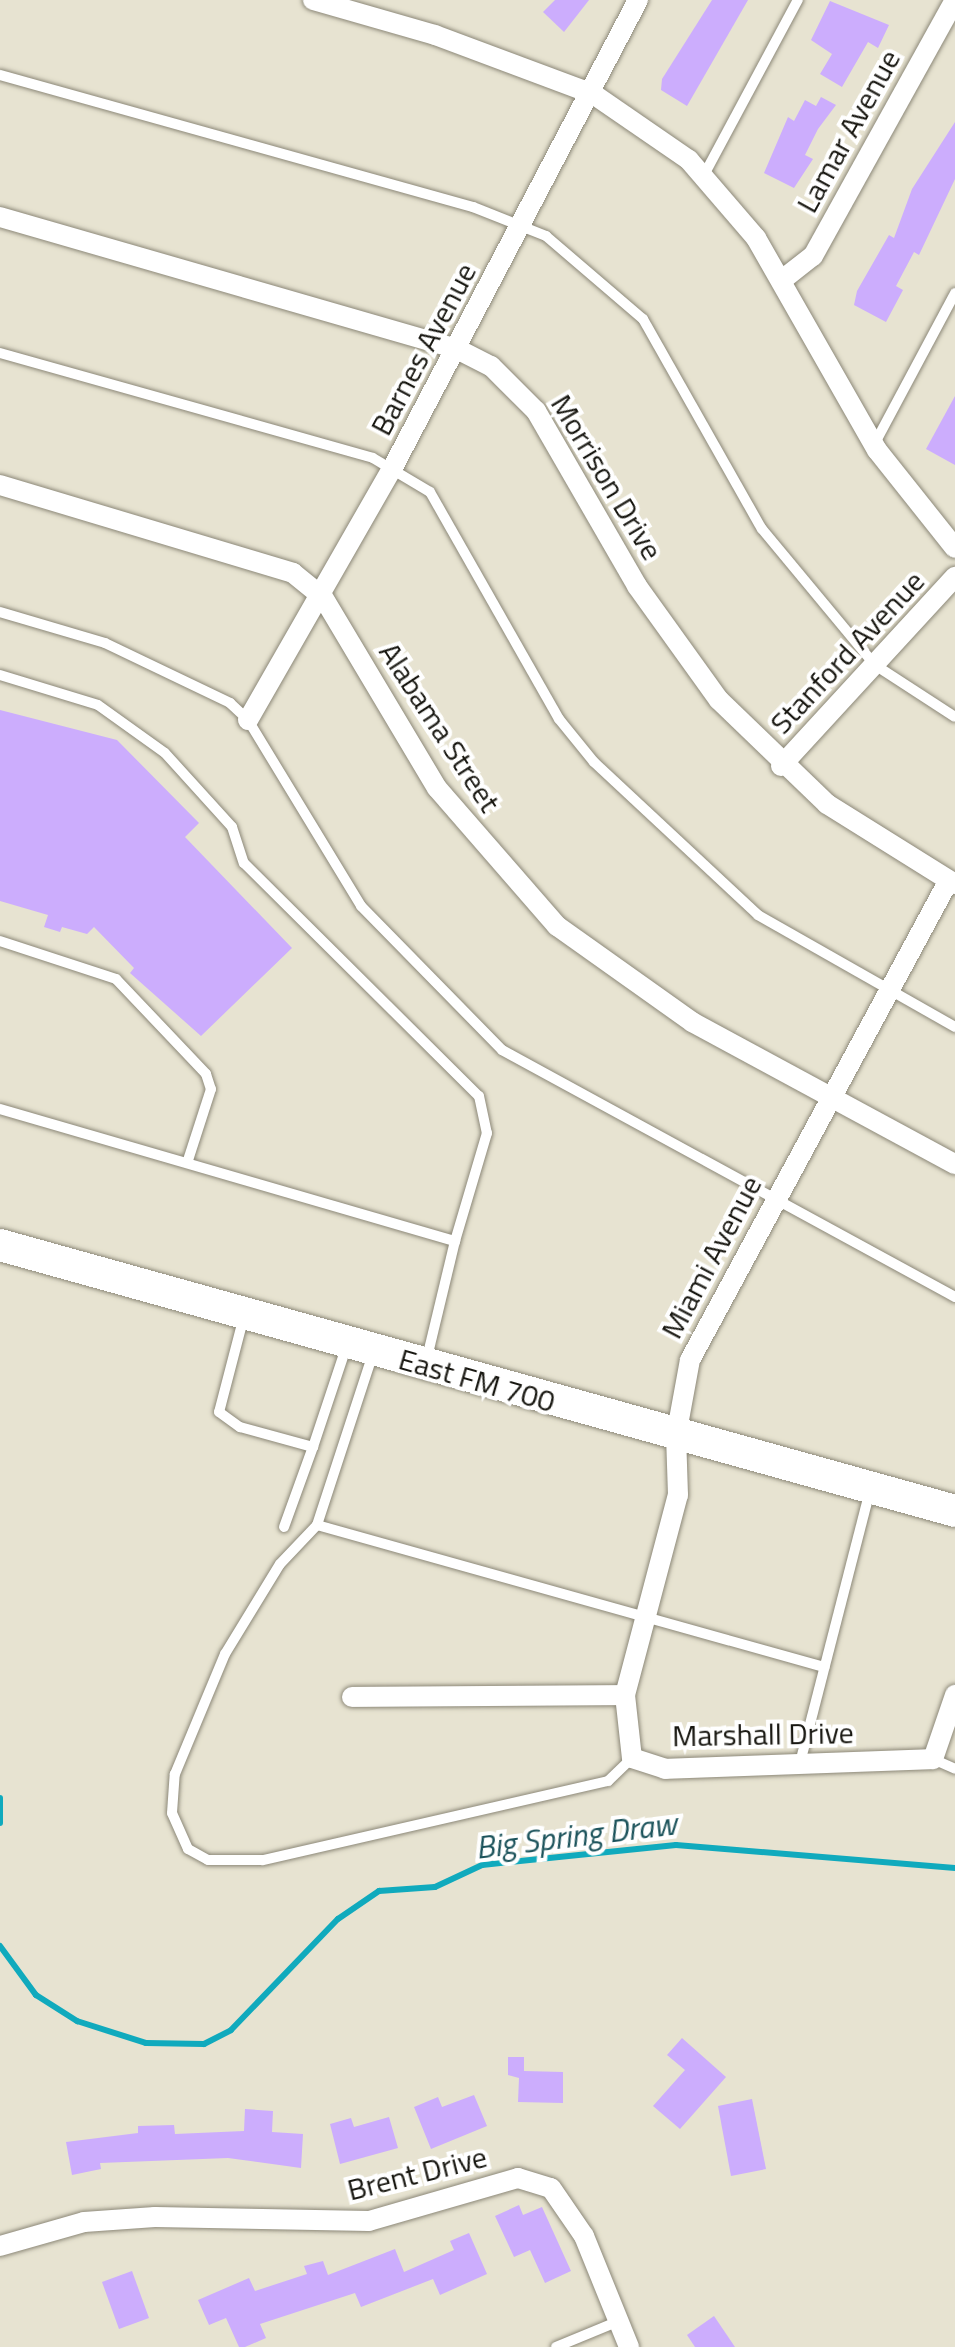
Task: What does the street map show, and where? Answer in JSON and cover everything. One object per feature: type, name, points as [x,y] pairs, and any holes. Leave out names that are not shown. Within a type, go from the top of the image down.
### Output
[{"type":"main road","name":"East FM 700","points":[[0,1245],[955,1511]]},
{"type":"street","points":[[312,0],[343,3],[593,94],[638,120],[704,176],[782,280],[874,444],[955,548]]},
{"type":"street","name":"Barnes Avenue","points":[[248,720],[323,597],[593,94],[638,0]]},
{"type":"street","name":"Lamar Avenue","points":[[782,280],[813,256],[955,0]]},
{"type":"street","name":"Morrison Drive","points":[[0,216],[457,349],[491,366],[536,411],[682,654],[781,766],[827,804],[952,882]]},
{"type":"street","name":"Alabama Street","points":[[0,485],[293,572],[323,597],[437,788],[557,926],[692,1022],[955,1164]]},
{"type":"street","name":"Stanford Avenue","points":[[781,766],[955,577]]},
{"type":"street","name":"Miami Avenue","points":[[625,1696],[678,1495],[676,1436],[690,1360],[830,1096],[952,882]]},
{"type":"street","points":[[933,1759],[955,1695]]},
{"type":"street","points":[[352,1697],[625,1696]]},
{"type":"street","name":"Marshall Drive","points":[[625,1696],[632,1758],[666,1769],[933,1759]]},
{"type":"street","name":"Brent Drive","points":[[0,2246],[84,2222],[156,2217],[369,2221],[518,2178],[551,2188],[584,2236],[630,2347]]},
{"type":"lane","points":[[704,176],[798,0]]},
{"type":"lane","points":[[0,75],[522,226],[583,262],[643,320],[762,529],[875,665],[955,717]]},
{"type":"lane","points":[[874,444],[955,293]]},
{"type":"lane","points":[[0,353],[373,458],[430,492],[559,719],[594,762],[758,915],[955,1028]]},
{"type":"lane","points":[[0,612],[159,666],[230,703],[248,720],[361,906],[480,1031],[534,1072],[778,1195],[955,1296]]},
{"type":"lane","points":[[0,675],[98,704],[165,752],[232,827],[244,863],[479,1096],[487,1133],[455,1241],[426,1365]]},
{"type":"lane","points":[[0,940],[116,979],[206,1074],[210,1089],[188,1160]]},
{"type":"lane","points":[[0,1108],[455,1241]]},
{"type":"lane","points":[[244,1314],[219,1412],[240,1427],[312,1447]]},
{"type":"lane","points":[[284,1527],[312,1447],[361,1347]]},
{"type":"lane","points":[[361,1347],[317,1525],[280,1564],[225,1654],[186,1740],[172,1813],[188,1849],[208,1860],[262,1860],[608,1781],[632,1758]]},
{"type":"lane","points":[[800,1764],[870,1488]]},
{"type":"lane","points":[[317,1525],[824,1667]]},
{"type":"lane","points":[[933,1759],[955,1769]]},
{"type":"lane","points":[[556,2347],[619,2321]]},
{"type":"building","points":[[555,0],[589,0],[564,32],[543,12]]},
{"type":"building","points":[[712,0],[748,0],[687,106],[661,90],[662,79]]},
{"type":"building","points":[[830,1],[889,25],[878,48],[868,42],[842,87],[820,74],[832,54],[811,40]]},
{"type":"building","points":[[821,97],[836,105],[818,129],[805,155],[813,159],[794,188],[764,173],[788,117],[794,121],[805,100],[816,106]]},
{"type":"building","points":[[955,122],[955,179],[919,255],[914,252],[896,286],[903,290],[886,322],[854,305],[857,291],[889,235],[894,238],[912,189]]},
{"type":"building","points":[[955,396],[955,465],[926,449]]},
{"type":"building","points":[[0,710],[117,740],[199,823],[185,837],[292,948],[201,1036],[130,973],[134,968],[94,927],[87,934],[62,927],[60,932],[44,927],[48,915],[0,901]]},
{"type":"building","points":[[682,2038],[726,2077],[680,2129],[653,2106],[685,2070],[667,2055]]},
{"type":"building","points":[[508,2057],[524,2057],[524,2071],[563,2072],[563,2103],[518,2102],[519,2078],[508,2075]]},
{"type":"building","points":[[474,2095],[487,2126],[431,2149],[414,2107],[438,2097],[442,2107]]},
{"type":"building","points":[[752,2099],[766,2169],[731,2176],[718,2106]]},
{"type":"building","points":[[245,2109],[273,2111],[272,2132],[303,2134],[301,2168],[228,2158],[100,2163],[101,2169],[72,2175],[66,2142],[138,2133],[138,2126],[174,2125],[175,2134],[244,2131]]},
{"type":"building","points":[[389,2117],[398,2148],[340,2164],[330,2124],[351,2118],[354,2127]]},
{"type":"building","points":[[519,2205],[523,2215],[542,2207],[571,2271],[545,2283],[530,2250],[514,2257],[495,2216]]},
{"type":"building","points":[[469,2233],[487,2274],[440,2295],[433,2279],[361,2307],[355,2293],[260,2324],[266,2338],[245,2347],[239,2347],[226,2318],[209,2325],[198,2300],[249,2278],[255,2291],[307,2274],[304,2266],[323,2261],[328,2275],[395,2249],[404,2272],[454,2250],[450,2241]]},
{"type":"building","points":[[132,2271],[149,2318],[119,2329],[102,2282]]},
{"type":"building","points":[[714,2316],[735,2347],[695,2347],[687,2335]]},
{"type":"waterway","name":"Big Spring Draw","points":[[0,1798],[0,1823]]},
{"type":"waterway","name":"Big Spring Draw","points":[[0,1946],[36,1995],[77,2021],[146,2043],[204,2044],[231,2030],[338,1919],[379,1891],[435,1887],[482,1865],[676,1845],[955,1868]]}]
